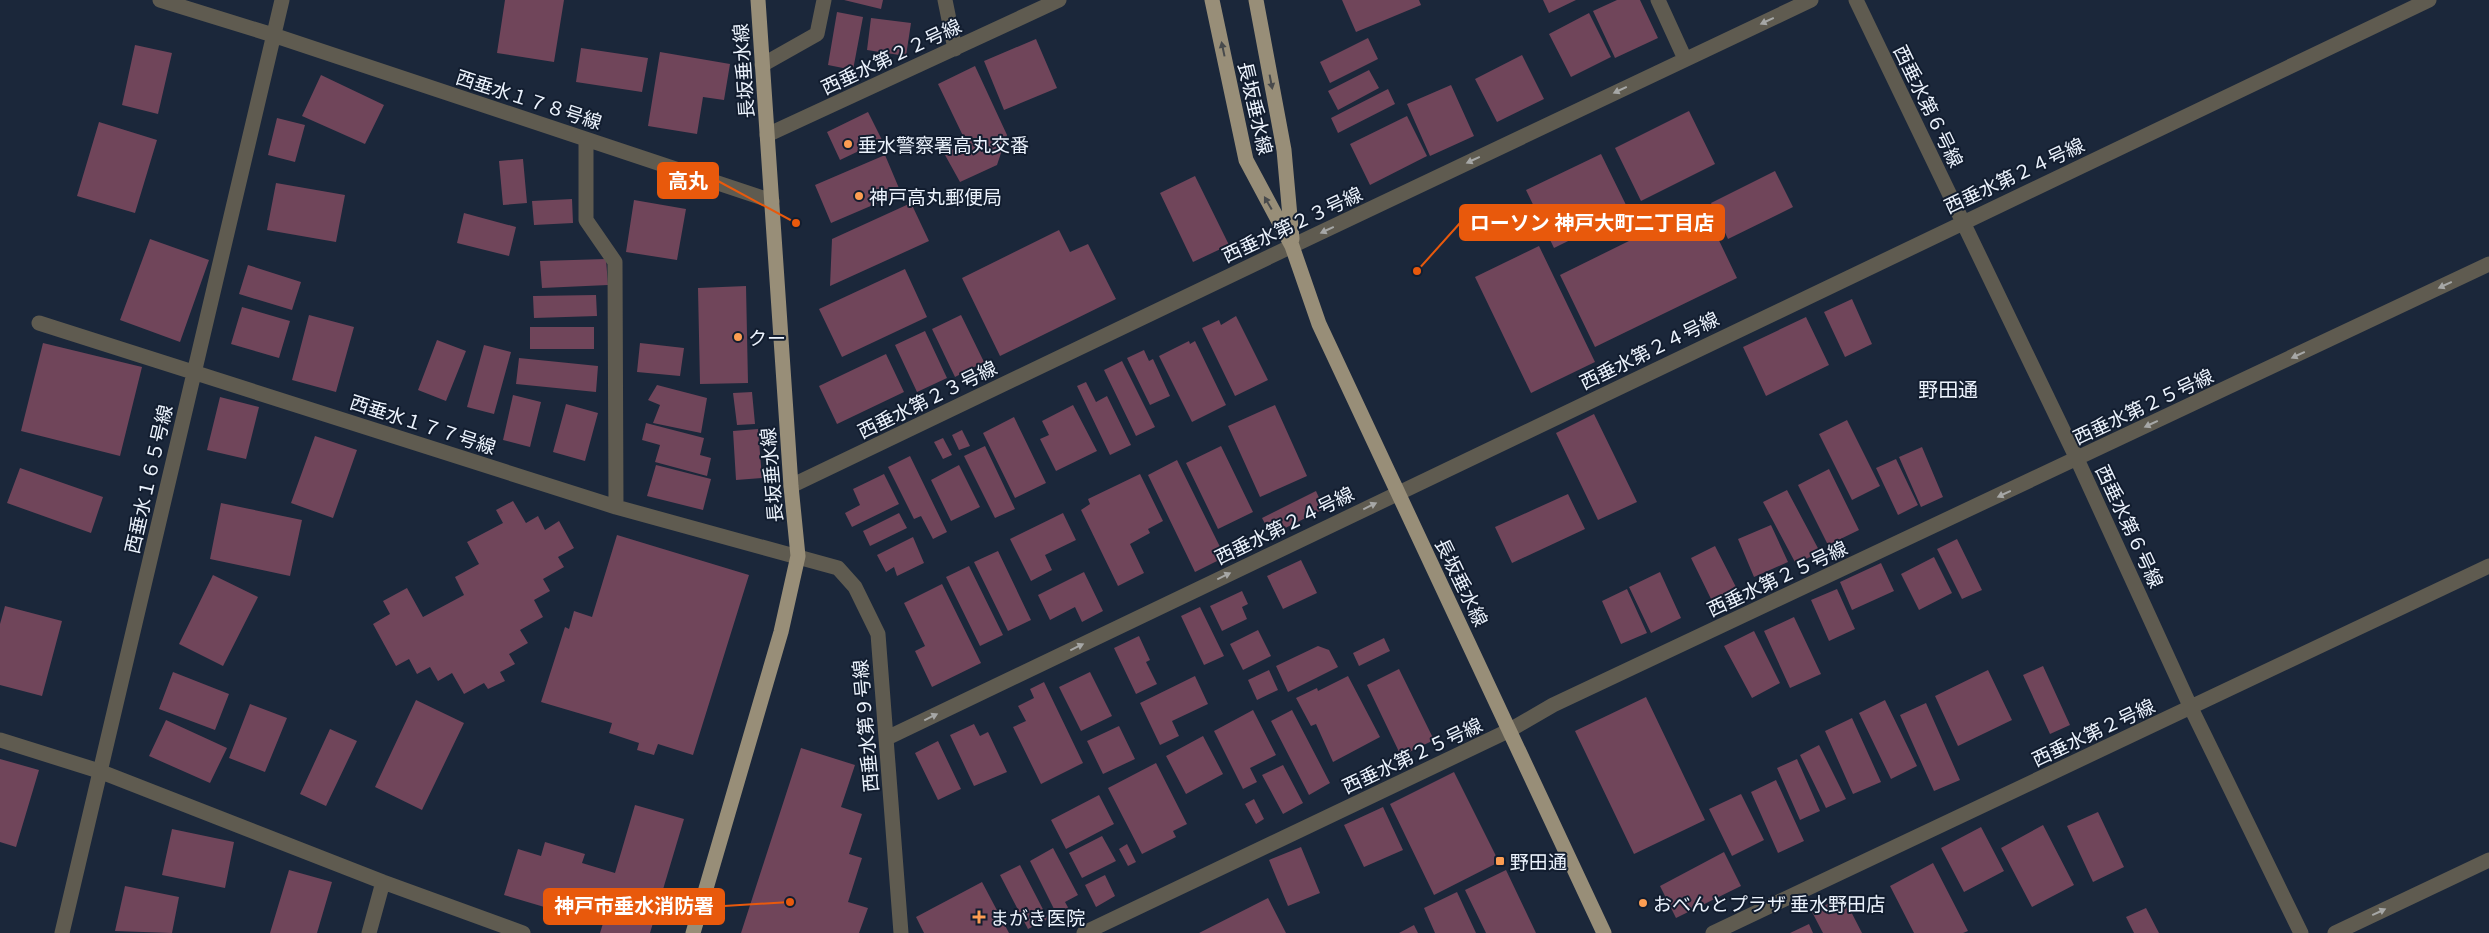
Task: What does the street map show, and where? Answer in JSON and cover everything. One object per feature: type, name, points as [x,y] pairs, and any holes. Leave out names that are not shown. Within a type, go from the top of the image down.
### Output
[{"type":"main road","name":"長坂垂水線","points":[[693,933],[781,632],[798,556],[791,486],[758,0]]},
{"type":"main road","name":"長坂垂水線","points":[[1212,0],[1246,160],[1292,246],[1319,324],[1604,933]]},
{"type":"main road","name":"長坂垂水線","points":[[1256,0],[1284,150],[1292,246]]},
{"type":"street","name":"西垂水１７８号線","points":[[160,0],[273,35],[772,201]]},
{"type":"street","name":"西垂水１６５号線","points":[[62,933],[282,0]]},
{"type":"street","points":[[762,65],[817,34],[824,0]]},
{"type":"street","points":[[945,0],[955,49]]},
{"type":"street","name":"西垂水第２２号線","points":[[767,135],[1059,0]]},
{"type":"street","points":[[1658,0],[1685,59]]},
{"type":"street","name":"西垂水第２３号線","points":[[791,486],[1811,0]]},
{"type":"street","name":"西垂水第６号線","points":[[1856,0],[2077,460],[2191,708],[2301,933]]},
{"type":"street","name":"西垂水第２４号線","points":[[887,738],[1963,221],[2429,0]]},
{"type":"street","points":[[586,140],[586,220],[615,262],[616,507]]},
{"type":"street","name":"西垂水第２５号線","points":[[1084,933],[1510,730],[1554,705],[2077,460],[2489,264]]},
{"type":"street","name":"西垂水１７７号線","points":[[39,323],[616,507],[798,556]]},
{"type":"street","name":"西垂水第９号線","points":[[798,556],[838,568],[855,587],[878,634],[901,933]]},
{"type":"street","name":"西垂水第２号線","points":[[1713,933],[2489,566]]},
{"type":"street","points":[[0,740],[99,771],[383,882],[523,933]]},
{"type":"street","points":[[2335,933],[2489,860]]},
{"type":"street","points":[[369,933],[383,882]]},
{"type":"building","points":[[505,0],[564,0],[554,62],[497,53]]},
{"type":"building","points":[[844,0],[883,0],[881,9]]},
{"type":"building","points":[[1342,0],[1419,0],[1421,5],[1356,32]]},
{"type":"building","points":[[1543,0],[1576,0],[1549,13]]},
{"type":"building","points":[[1617,0],[1640,0],[1658,38],[1615,58],[1593,11]]},
{"type":"building","points":[[837,12],[863,17],[853,70],[828,65]]},
{"type":"building","points":[[1589,13],[1611,57],[1571,77],[1549,34]]},
{"type":"building","points":[[871,18],[911,23],[906,56],[867,50]]},
{"type":"building","points":[[1368,38],[1378,59],[1330,83],[1320,62]]},
{"type":"building","points":[[1036,39],[1057,88],[1004,110],[984,61]]},
{"type":"building","points":[[135,45],[172,53],[158,114],[122,105]]},
{"type":"building","points":[[581,48],[648,58],[642,92],[576,82]]},
{"type":"building","points":[[660,52],[730,64],[724,100],[703,97],[697,134],[648,126]]},
{"type":"building","points":[[1522,55],[1544,99],[1497,122],[1475,79]]},
{"type":"building","points":[[975,66],[1007,135],[997,165],[960,182],[945,155],[965,140],[938,84]]},
{"type":"building","points":[[1369,70],[1379,88],[1338,110],[1328,91]]},
{"type":"building","points":[[321,75],[384,105],[365,144],[302,116]]},
{"type":"building","points":[[1451,85],[1474,136],[1430,156],[1407,104]]},
{"type":"building","points":[[1388,89],[1395,104],[1338,133],[1331,118]]},
{"type":"building","points":[[1689,111],[1715,164],[1641,201],[1615,148]]},
{"type":"building","points":[[868,112],[882,140],[840,160],[827,132]]},
{"type":"building","points":[[1407,116],[1427,156],[1370,185],[1350,144]]},
{"type":"building","points":[[277,118],[305,125],[295,162],[268,155]]},
{"type":"building","points":[[99,122],[157,140],[135,213],[77,196]]},
{"type":"building","points":[[1601,154],[1629,211],[1554,248],[1526,190]]},
{"type":"building","points":[[885,155],[901,193],[831,223],[815,185]]},
{"type":"building","points":[[523,159],[527,203],[503,205],[499,161]]},
{"type":"building","points":[[1775,171],[1793,207],[1728,239],[1711,203]]},
{"type":"building","points":[[1195,176],[1229,245],[1193,262],[1160,193]]},
{"type":"building","points":[[276,183],[345,195],[336,242],[267,230]]},
{"type":"building","points":[[572,199],[573,223],[534,225],[532,201]]},
{"type":"building","points":[[634,200],[686,209],[677,260],[626,252]]},
{"type":"building","points":[[911,203],[929,241],[830,286],[832,239]]},
{"type":"building","points":[[1702,205],[1737,278],[1595,347],[1560,275]]},
{"type":"building","points":[[464,213],[516,227],[509,256],[457,243]]},
{"type":"building","points":[[1059,230],[1070,252],[1088,244],[1116,299],[1000,356],[962,278]]},
{"type":"building","points":[[150,239],[209,260],[180,342],[120,320]]},
{"type":"building","points":[[1539,246],[1595,362],[1531,393],[1475,277]]},
{"type":"building","points":[[606,259],[608,285],[542,288],[540,261]]},
{"type":"building","points":[[248,265],[301,282],[292,310],[239,294]]},
{"type":"building","points":[[905,269],[927,317],[842,357],[819,309]]},
{"type":"building","points":[[746,286],[748,383],[700,384],[698,288]]},
{"type":"building","points":[[596,295],[597,316],[534,318],[533,296]]},
{"type":"building","points":[[1852,299],[1872,344],[1845,357],[1824,312]]},
{"type":"building","points":[[242,307],[290,321],[279,358],[231,344]]},
{"type":"building","points":[[309,315],[354,327],[336,392],[292,380]]},
{"type":"building","points":[[961,315],[984,362],[955,377],[932,329]]},
{"type":"building","points":[[1236,316],[1268,380],[1235,396],[1202,328],[1219,320],[1221,325]]},
{"type":"building","points":[[1806,317],[1829,365],[1766,396],[1743,347]]},
{"type":"building","points":[[530,327],[594,327],[594,349],[530,349]]},
{"type":"building","points":[[925,331],[947,378],[917,392],[895,345]]},
{"type":"building","points":[[437,340],[466,351],[446,401],[418,390]]},
{"type":"building","points":[[1189,341],[1190,344],[1195,341],[1226,405],[1192,422],[1159,356]]},
{"type":"building","points":[[43,343],[142,367],[120,456],[21,431]]},
{"type":"building","points":[[640,343],[684,348],[680,376],[637,372]]},
{"type":"building","points":[[484,345],[511,352],[494,414],[467,407]]},
{"type":"building","points":[[1144,350],[1149,361],[1153,359],[1170,396],[1150,405],[1127,358]]},
{"type":"building","points":[[886,354],[904,392],[837,424],[819,386]]},
{"type":"building","points":[[519,358],[598,366],[596,392],[516,384]]},
{"type":"building","points":[[1122,361],[1155,427],[1136,436],[1104,370]]},
{"type":"building","points":[[1086,382],[1096,402],[1107,396],[1131,445],[1110,455],[1077,386]]},
{"type":"building","points":[[657,385],[707,398],[701,433],[653,423],[660,405],[648,400]]},
{"type":"building","points":[[752,392],[755,424],[737,425],[733,393]]},
{"type":"building","points":[[513,395],[541,402],[530,447],[503,440]]},
{"type":"building","points":[[220,397],[259,407],[246,459],[207,450]]},
{"type":"building","points":[[566,404],[598,413],[585,461],[553,452]]},
{"type":"building","points":[[1073,405],[1097,451],[1056,471],[1040,439],[1049,435],[1042,421]]},
{"type":"building","points":[[1275,405],[1307,476],[1260,497],[1228,426]]},
{"type":"building","points":[[1594,414],[1637,502],[1598,520],[1556,433]]},
{"type":"building","points":[[1014,417],[1046,483],[1015,498],[983,433]]},
{"type":"building","points":[[1847,420],[1880,486],[1852,500],[1819,434]]},
{"type":"building","points":[[646,423],[704,438],[700,455],[711,458],[707,476],[655,462],[660,445],[642,440]]},
{"type":"building","points":[[758,429],[762,478],[736,480],[733,431]]},
{"type":"building","points":[[962,430],[970,446],[959,450],[952,435]]},
{"type":"building","points":[[315,436],[357,450],[333,518],[291,503]]},
{"type":"building","points":[[943,438],[952,455],[943,459],[934,442]]},
{"type":"building","points":[[985,446],[1015,509],[995,518],[964,456]]},
{"type":"building","points":[[1221,446],[1253,512],[1218,529],[1186,463]]},
{"type":"building","points":[[1922,447],[1943,497],[1921,507],[1899,457]]},
{"type":"building","points":[[910,456],[947,532],[933,539],[921,516],[914,519],[888,467]]},
{"type":"building","points":[[1896,459],[1918,505],[1898,515],[1876,468]]},
{"type":"building","points":[[1177,460],[1225,557],[1195,572],[1148,475]]},
{"type":"building","points":[[656,465],[711,479],[703,510],[647,496]]},
{"type":"building","points":[[959,465],[980,507],[951,521],[931,480]]},
{"type":"building","points":[[20,468],[103,497],[91,533],[7,503]]},
{"type":"building","points":[[1829,469],[1859,530],[1828,545],[1798,485]]},
{"type":"building","points":[[884,474],[899,504],[852,527],[845,513],[860,505],[853,489]]},
{"type":"building","points":[[1140,474],[1163,521],[1148,529],[1150,533],[1130,544],[1144,573],[1118,586],[1081,510],[1090,504],[1088,499]]},
{"type":"building","points":[[1787,490],[1820,552],[1796,564],[1763,502]]},
{"type":"building","points":[[1316,491],[1324,509],[1271,535],[1262,518]]},
{"type":"building","points":[[1568,494],[1585,529],[1512,563],[1495,527]]},
{"type":"building","points":[[513,501],[526,523],[538,516],[545,530],[559,521],[574,548],[558,557],[564,567],[543,579],[550,591],[534,600],[543,617],[520,630],[528,643],[509,654],[515,664],[500,672],[505,681],[488,689],[484,683],[464,694],[452,673],[438,681],[430,667],[417,674],[409,659],[396,666],[373,624],[390,614],[383,601],[407,588],[423,617],[464,595],[455,577],[479,564],[467,542],[503,523],[496,510]]},
{"type":"building","points":[[221,503],[302,520],[290,576],[210,559]]},
{"type":"building","points":[[899,513],[907,528],[870,546],[863,531]]},
{"type":"building","points":[[1063,513],[1076,540],[1045,555],[1052,570],[1031,581],[1010,539]]},
{"type":"building","points":[[1771,525],[1788,562],[1754,577],[1738,539]]},
{"type":"building","points":[[617,535],[749,575],[693,755],[658,744],[654,755],[637,750],[639,743],[609,733],[612,723],[541,702],[565,627],[569,629],[574,611],[592,617]]},
{"type":"building","points":[[913,537],[924,563],[897,576],[894,567],[886,572],[877,555]]},
{"type":"building","points":[[1957,539],[1982,590],[1962,599],[1937,549]]},
{"type":"building","points":[[1715,546],[1738,591],[1713,603],[1691,558]]},
{"type":"building","points":[[998,551],[1031,620],[1008,631],[974,562]]},
{"type":"building","points":[[1934,557],[1952,593],[1919,610],[1901,574]]},
{"type":"building","points":[[1301,560],[1317,593],[1283,609],[1267,576]]},
{"type":"building","points":[[1881,563],[1894,591],[1852,610],[1840,582]]},
{"type":"building","points":[[969,566],[1003,635],[980,646],[946,577]]},
{"type":"building","points":[[1084,572],[1103,611],[1082,622],[1075,607],[1050,620],[1038,595]]},
{"type":"building","points":[[1660,572],[1681,618],[1651,633],[1629,587]]},
{"type":"building","points":[[213,575],[258,597],[223,666],[179,644]]},
{"type":"building","points":[[942,584],[981,663],[932,687],[915,651],[925,646],[904,603]]},
{"type":"building","points":[[1627,589],[1647,633],[1621,644],[1602,601]]},
{"type":"building","points":[[1837,589],[1855,629],[1829,641],[1811,600]]},
{"type":"building","points":[[1242,591],[1248,604],[1242,607],[1247,619],[1222,631],[1210,606]]},
{"type":"building","points":[[5,606],[62,621],[42,696],[0,685],[0,624]]},
{"type":"building","points":[[1200,607],[1224,656],[1204,665],[1181,616]]},
{"type":"building","points":[[1794,617],[1821,674],[1790,688],[1764,631]]},
{"type":"building","points":[[1258,630],[1271,656],[1243,670],[1230,644]]},
{"type":"building","points":[[1754,631],[1780,683],[1752,698],[1724,646]]},
{"type":"building","points":[[1139,636],[1150,660],[1146,662],[1157,684],[1136,694],[1114,648]]},
{"type":"building","points":[[1384,638],[1390,651],[1359,666],[1353,653]]},
{"type":"building","points":[[1318,646],[1329,650],[1338,667],[1288,692],[1276,666]]},
{"type":"building","points":[[2043,666],[2070,725],[2050,734],[2023,675]]},
{"type":"building","points":[[1399,669],[1434,740],[1401,756],[1367,685]]},
{"type":"building","points":[[1269,670],[1278,690],[1257,700],[1248,680]]},
{"type":"building","points":[[1988,670],[2012,720],[1958,746],[1935,696]]},
{"type":"building","points":[[173,672],[229,694],[215,730],[159,709]]},
{"type":"building","points":[[1090,672],[1112,716],[1081,731],[1059,687]]},
{"type":"building","points":[[1195,676],[1208,704],[1172,721],[1179,736],[1160,745],[1140,703]]},
{"type":"building","points":[[1348,676],[1380,737],[1333,762],[1316,724],[1311,726],[1296,698],[1317,688],[1318,691]]},
{"type":"building","points":[[1044,682],[1083,763],[1041,784],[1013,727],[1026,721],[1018,706],[1034,698],[1030,689]]},
{"type":"building","points":[[1646,697],[1705,820],[1634,854],[1575,731]]},
{"type":"building","points":[[416,700],[464,723],[422,810],[375,787]]},
{"type":"building","points":[[1885,700],[1917,766],[1891,779],[1859,713]]},
{"type":"building","points":[[1926,703],[1960,780],[1934,791],[1900,715]]},
{"type":"building","points":[[250,704],[287,718],[265,772],[229,758]]},
{"type":"building","points":[[1253,710],[1276,755],[1250,768],[1257,782],[1243,789],[1214,731]]},
{"type":"building","points":[[1292,710],[1330,783],[1309,795],[1271,721]]},
{"type":"building","points":[[1852,718],[1881,782],[1853,794],[1825,731]]},
{"type":"building","points":[[166,720],[227,748],[210,783],[149,756]]},
{"type":"building","points":[[974,724],[980,736],[988,732],[1007,772],[974,786],[950,735]]},
{"type":"building","points":[[1119,726],[1135,759],[1103,774],[1087,741]]},
{"type":"building","points":[[330,729],[357,741],[326,806],[300,794]]},
{"type":"building","points":[[1203,736],[1223,774],[1186,794],[1166,756]]},
{"type":"building","points":[[938,741],[961,789],[938,800],[915,753]]},
{"type":"building","points":[[1819,745],[1846,799],[1826,808],[1800,755]]},
{"type":"building","points":[[801,748],[855,765],[841,807],[862,814],[849,854],[862,858],[848,902],[868,908],[859,933],[741,933]]},
{"type":"building","points":[[0,759],[39,770],[16,847],[0,842]]},
{"type":"building","points":[[1797,759],[1820,811],[1800,820],[1777,768]]},
{"type":"building","points":[[1156,763],[1187,824],[1173,831],[1176,837],[1142,854],[1108,788]]},
{"type":"building","points":[[1283,765],[1303,803],[1283,814],[1262,775]]},
{"type":"building","points":[[1454,772],[1499,862],[1434,895],[1390,804]]},
{"type":"building","points":[[1776,780],[1804,841],[1778,853],[1751,792]]},
{"type":"building","points":[[1741,794],[1764,840],[1732,856],[1709,809]]},
{"type":"building","points":[[1099,795],[1114,824],[1066,849],[1051,820]]},
{"type":"building","points":[[1254,799],[1264,819],[1256,824],[1245,804]]},
{"type":"building","points":[[635,805],[684,819],[650,933],[600,933],[605,917],[597,914],[595,922],[504,895],[518,849],[541,856],[545,842],[585,854],[582,863],[615,873]]},
{"type":"building","points":[[1383,807],[1403,850],[1364,867],[1344,825]]},
{"type":"building","points":[[2098,812],[2124,867],[2093,882],[2067,826]]},
{"type":"building","points":[[2043,825],[2074,885],[2032,907],[2001,848]]},
{"type":"building","points":[[1981,827],[2004,871],[1964,892],[1941,848]]},
{"type":"building","points":[[172,829],[234,842],[225,888],[162,875]]},
{"type":"building","points":[[1102,836],[1116,861],[1082,878],[1069,853]]},
{"type":"building","points":[[1127,844],[1136,862],[1128,866],[1119,849]]},
{"type":"building","points":[[1301,847],[1320,893],[1288,906],[1269,860]]},
{"type":"building","points":[[1053,848],[1078,895],[1065,902],[1070,911],[1058,917],[1030,861]]},
{"type":"building","points":[[1724,852],[1741,886],[1676,918],[1660,886]]},
{"type":"building","points":[[1933,863],[1968,931],[1963,933],[1914,933],[1890,886]]},
{"type":"building","points":[[1020,865],[1048,919],[1028,929],[1000,875]]},
{"type":"building","points":[[289,870],[332,882],[317,933],[270,933]]},
{"type":"building","points":[[1506,870],[1536,933],[1486,933],[1465,890]]},
{"type":"building","points":[[1105,875],[1115,896],[1096,907],[1085,885]]},
{"type":"building","points":[[982,882],[1009,933],[924,933],[916,917]]},
{"type":"building","points":[[125,886],[179,897],[172,933],[115,931]]},
{"type":"building","points":[[1457,892],[1476,933],[1435,933],[1424,908]]},
{"type":"building","points":[[1843,896],[1862,933],[1823,933],[1812,912]]},
{"type":"building","points":[[1268,898],[1286,933],[1199,933]]},
{"type":"building","points":[[2146,908],[2159,933],[2134,933],[2126,917]]},
{"type":"building","points":[[1809,924],[1813,933],[1790,933]]},
{"type":"building","points":[[1414,925],[1418,933],[1399,933]]},
{"type":"place","name":"垂水警察署高丸交番","points":[[848,144]]},
{"type":"place","name":"神戸高丸郵便局","points":[[859,196]]},
{"type":"place","name":"高丸","points":[[796,223]]},
{"type":"place","name":"ローソン 神戸大町二丁目店","points":[[1417,271]]},
{"type":"place","name":"クー","points":[[738,337]]},
{"type":"place","name":"野田通","points":[[1500,861]]},
{"type":"place","name":"神戸市垂水消防署","points":[[790,902]]},
{"type":"place","name":"おべんとプラザ 垂水野田店","points":[[1643,903]]},
{"type":"place","name":"まがき医院","points":[[979,917]]},
{"type":"district","name":"野田通","points":[[1948,389]]}]
